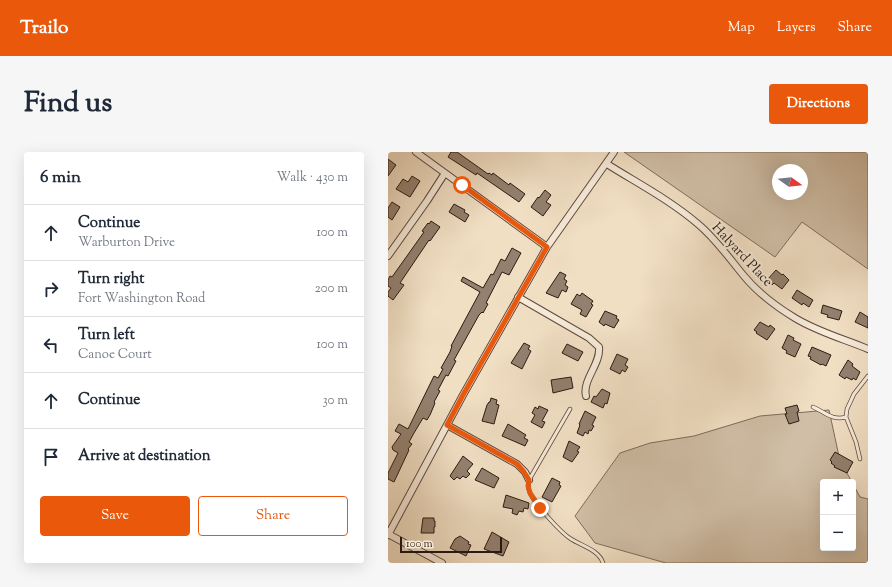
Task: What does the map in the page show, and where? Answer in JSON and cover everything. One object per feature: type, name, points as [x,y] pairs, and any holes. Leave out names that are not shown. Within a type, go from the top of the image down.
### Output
[{"type":"street","points":[[416,152],[547,247]]},
{"type":"street","points":[[442,563],[388,534],[463,395],[547,247],[614,152]]},
{"type":"street","name":"Halyard Place","points":[[607,164],[676,207],[697,224],[720,246],[752,285],[775,304],[817,330],[868,349]]},
{"type":"street","points":[[388,256],[445,173]]},
{"type":"street","points":[[518,297],[589,338],[599,347],[600,354],[586,388],[586,396]]},
{"type":"street","points":[[447,425],[517,464],[529,480]]},
{"type":"lane","points":[[860,459],[856,442],[846,417],[847,409],[854,394],[868,376]]},
{"type":"lane","points":[[813,407],[834,419],[846,417]]},
{"type":"lane","points":[[570,409],[529,480],[528,486],[530,493],[540,508],[559,528],[572,540],[592,550],[602,558],[603,563]]},
{"type":"shaded area","points":[[624,152],[868,152],[868,269],[802,222],[775,257]]},
{"type":"shaded area","points":[[829,410],[840,461],[850,479],[820,479],[820,551],[856,551],[856,490],[860,497],[868,499],[868,563],[666,563],[595,543],[575,516],[620,453],[650,443],[694,436],[760,416]]},
{"type":"building","points":[[451,152],[457,152],[488,174],[489,173],[492,175],[493,173],[509,185],[510,183],[525,194],[519,202],[477,173],[476,175],[448,157]]},
{"type":"building","points":[[388,159],[396,165],[388,176]]},
{"type":"building","points":[[412,176],[420,181],[410,197],[396,189],[403,179],[408,182]]},
{"type":"building","points":[[545,190],[551,195],[546,202],[551,205],[543,216],[531,207]]},
{"type":"building","points":[[392,202],[400,207],[392,220],[388,217],[388,208]]},
{"type":"building","points":[[454,204],[465,210],[464,212],[469,215],[465,222],[449,212]]},
{"type":"building","points":[[431,221],[440,227],[430,241],[429,240],[400,283],[404,285],[393,300],[388,296],[388,292],[391,288],[388,286],[388,280],[390,276],[392,277],[424,232],[422,231]]},
{"type":"building","points":[[512,248],[521,253],[509,275],[502,272],[486,303],[488,304],[483,313],[482,312],[479,315],[454,360],[456,361],[448,376],[446,375],[438,390],[440,391],[434,402],[435,403],[430,415],[427,420],[423,418],[409,442],[412,444],[408,449],[409,450],[394,482],[388,479],[388,473],[398,453],[393,450],[392,447],[401,434],[395,431],[399,424],[408,429],[434,376],[438,378],[443,369],[441,368],[450,352],[451,346],[480,292],[461,281],[463,277],[483,288],[491,274],[493,275],[501,259],[505,261]]},
{"type":"building","points":[[776,270],[789,280],[782,289],[774,283],[772,285],[767,280]]},
{"type":"building","points":[[560,272],[566,275],[564,279],[567,281],[565,285],[568,287],[566,292],[562,290],[558,298],[546,293]]},
{"type":"building","points":[[797,290],[813,300],[809,307],[803,303],[802,305],[792,298]]},
{"type":"building","points":[[582,293],[593,301],[591,304],[593,305],[586,317],[580,314],[582,310],[571,304],[577,294],[580,296]]},
{"type":"building","points":[[823,305],[842,311],[839,320],[827,317],[828,315],[821,313]]},
{"type":"building","points":[[605,311],[617,316],[616,318],[619,320],[614,328],[605,324],[604,326],[599,322]]},
{"type":"building","points":[[860,312],[868,317],[868,328],[855,322]]},
{"type":"building","points":[[760,322],[769,327],[770,325],[775,329],[767,340],[754,330]]},
{"type":"building","points":[[788,335],[794,338],[793,340],[801,344],[795,357],[786,353],[787,351],[782,348]]},
{"type":"building","points":[[524,343],[530,346],[528,349],[531,351],[522,369],[511,363]]},
{"type":"building","points":[[567,344],[583,352],[578,361],[562,353]]},
{"type":"building","points":[[812,347],[831,355],[826,366],[810,359],[811,357],[808,356]]},
{"type":"building","points":[[617,354],[628,359],[625,365],[628,367],[625,372],[622,370],[620,374],[610,369]]},
{"type":"building","points":[[848,360],[853,364],[852,366],[860,372],[856,380],[846,377],[845,379],[839,375]]},
{"type":"building","points":[[571,377],[573,388],[553,393],[551,380]]},
{"type":"building","points":[[602,389],[610,393],[607,404],[605,403],[603,408],[591,402],[594,396],[596,397]]},
{"type":"building","points":[[491,398],[497,400],[496,404],[499,405],[494,424],[482,421]]},
{"type":"building","points":[[797,405],[799,411],[797,412],[799,421],[789,424],[785,414],[787,414],[785,408]]},
{"type":"building","points":[[539,406],[548,410],[542,421],[545,422],[542,428],[531,422],[535,415],[532,413],[535,407],[538,409]]},
{"type":"building","points":[[585,411],[596,417],[591,431],[589,430],[588,434],[585,432],[583,436],[577,433]]},
{"type":"building","points":[[508,424],[526,435],[524,438],[528,440],[525,446],[502,436]]},
{"type":"building","points":[[569,441],[580,447],[577,451],[579,452],[572,462],[563,457]]},
{"type":"building","points":[[835,452],[853,462],[847,473],[834,467],[835,466],[831,463],[832,462],[830,460]]},
{"type":"building","points":[[463,456],[473,464],[467,471],[470,474],[466,478],[463,476],[460,479],[457,477],[454,480],[450,476]]},
{"type":"building","points":[[482,468],[499,478],[494,488],[475,480]]},
{"type":"building","points":[[552,478],[560,482],[559,485],[561,486],[552,502],[542,497]]},
{"type":"building","points":[[506,495],[529,503],[528,509],[524,508],[523,512],[519,511],[517,515],[512,513],[513,509],[503,507]]},
{"type":"building","points":[[423,518],[434,518],[434,533],[421,533]]},
{"type":"building","points":[[492,532],[509,542],[503,556],[484,549]]},
{"type":"building","points":[[460,536],[471,545],[466,556],[450,548],[455,539]]},
{"type":"route","points":[[462,185],[547,247],[447,425],[498,452],[517,464],[529,480],[528,486],[530,493],[540,508]]}]
